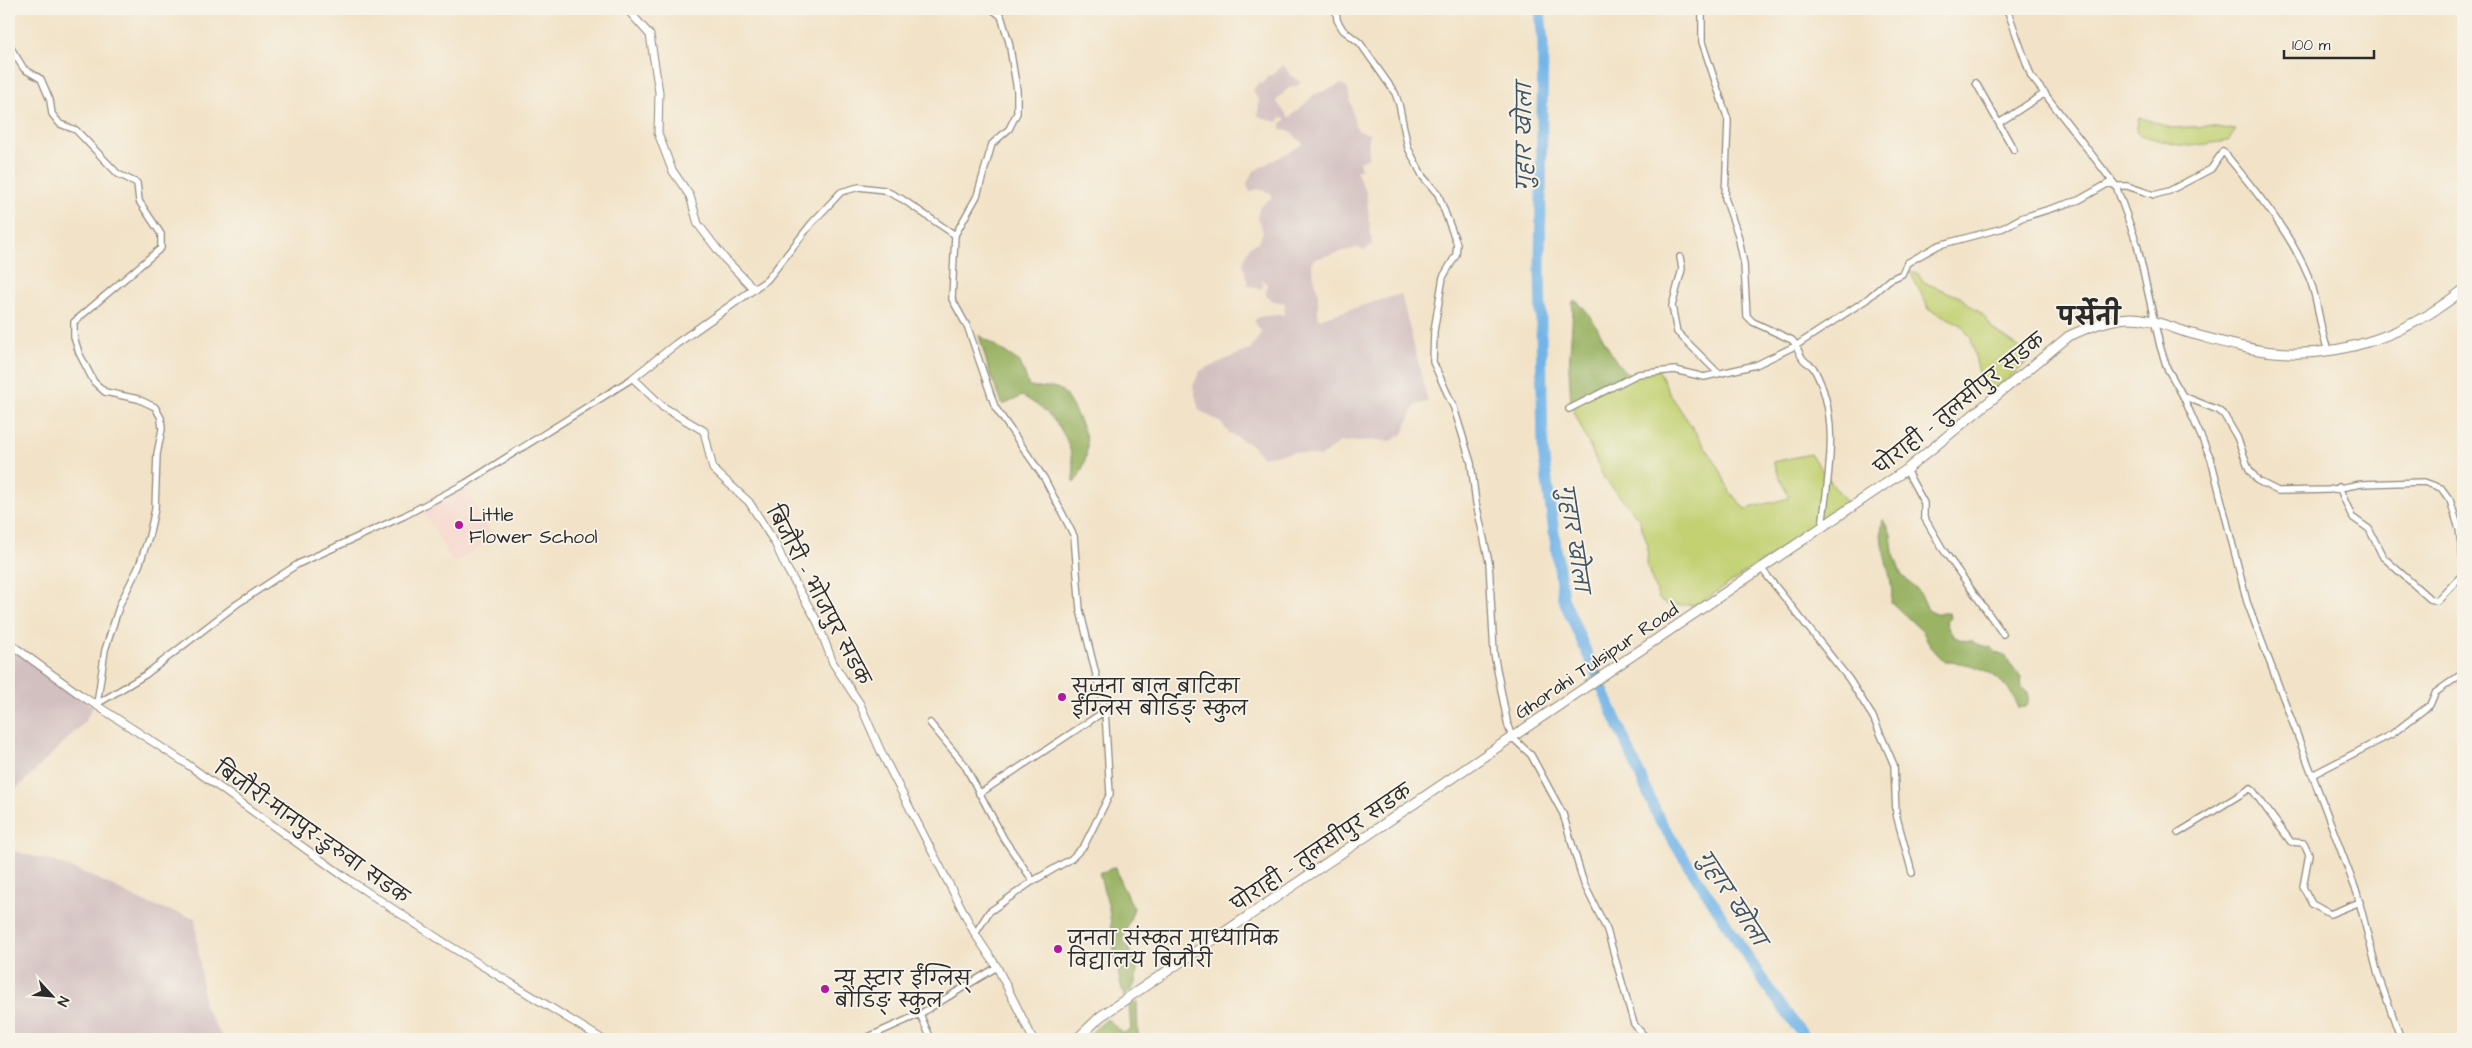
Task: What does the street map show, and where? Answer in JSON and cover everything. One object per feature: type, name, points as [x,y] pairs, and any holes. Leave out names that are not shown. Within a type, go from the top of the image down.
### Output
[{"type":"main road","name":"घोराही - तुलसीपुर सडक","points":[[1698,610],[1906,470],[2069,336],[2096,324],[2130,318],[2154,321],[2189,333],[2274,352],[2328,350],[2369,343],[2400,331],[2463,290]]},
{"type":"main road","name":"Ghorahi Tulsipur Road","points":[[1512,737],[1698,610]]},
{"type":"main road","name":"घोराही - तुलसीपुर सडक","points":[[1077,1039],[1101,1016],[1512,737]]},
{"type":"street","points":[[626,9],[650,35],[659,92],[658,134],[672,170],[690,196],[698,224],[724,258],[754,289]]},
{"type":"street","points":[[975,934],[989,912],[1033,881],[1071,860],[1084,846],[1110,794],[1105,712],[1080,610],[1074,536],[1044,478],[995,407],[968,328],[952,299],[955,235],[977,196],[992,144],[1009,129],[1017,114],[1017,90],[1009,42],[1001,16],[993,9]]},
{"type":"street","points":[[1336,9],[1337,20],[1343,30],[1360,43],[1395,93],[1408,148],[1423,177],[1438,194],[1457,244],[1456,255],[1443,277],[1434,331],[1433,362],[1454,408],[1472,463],[1476,503],[1490,562],[1494,654],[1512,737],[1531,755],[1559,805],[1571,836],[1584,884],[1607,930],[1634,1024],[1647,1039]]},
{"type":"street","points":[[1702,9],[1702,42],[1728,120],[1725,198],[1738,234],[1744,264],[1747,316],[1753,322],[1797,344],[1802,358],[1815,370],[1826,399],[1830,421],[1830,462],[1822,527]]},
{"type":"street","points":[[2007,9],[2031,76],[2116,186],[2138,244],[2154,321],[2167,368],[2183,396],[2211,459],[2247,602],[2360,902],[2378,976],[2401,1039]]},
{"type":"street","points":[[9,45],[24,69],[41,79],[50,100],[52,114],[60,124],[76,130],[118,174],[137,183],[139,201],[161,234],[161,248],[74,322],[74,337],[79,353],[94,382],[104,392],[138,399],[155,407],[161,418],[162,429],[157,454],[155,509],[141,558],[120,604],[105,650],[97,704]]},
{"type":"street","points":[[1976,83],[2014,150]]},
{"type":"street","points":[[1999,124],[2045,94]]},
{"type":"street","points":[[1569,409],[1638,374],[1675,370],[1704,377],[1756,365],[1797,344],[1866,300],[1889,280],[1897,278],[1907,263],[1939,245],[2003,228],[2021,218],[2078,200],[2108,183],[2116,186],[2127,186],[2154,195],[2169,191],[2211,169],[2223,151],[2275,214],[2292,244],[2310,280],[2321,319],[2322,335],[2328,350]]},
{"type":"street","points":[[97,704],[145,675],[229,610],[298,564],[404,516],[466,483],[634,378],[676,344],[767,280],[811,224],[841,192],[859,187],[884,190],[902,199],[955,235]]},
{"type":"street","points":[[1680,256],[1682,269],[1672,306],[1677,332],[1718,373]]},
{"type":"street","name":"बिजौरी - भोजपुर सडक","points":[[634,378],[663,407],[704,431],[713,469],[749,502],[775,543],[786,567],[817,621],[833,663],[860,704],[882,754],[975,934],[997,967],[1033,1039]]},
{"type":"street","points":[[2183,396],[2218,410],[2224,415],[2237,437],[2249,469],[2266,486],[2290,492],[2329,490],[2361,484],[2424,482],[2441,488],[2450,500],[2459,530],[2463,559]]},
{"type":"street","points":[[1906,470],[1924,503],[1924,517],[1942,548],[2003,634]]},
{"type":"street","points":[[2339,487],[2352,517],[2369,529],[2383,557],[2430,599],[2437,600],[2463,574]]},
{"type":"street","points":[[1761,568],[1849,680],[1873,717],[1894,765],[1896,814],[1912,873]]},
{"type":"street","name":"बिजौरी-मानपुर-डुरुवा सडक","points":[[9,643],[184,762],[349,880],[467,957],[602,1039]]},
{"type":"street","points":[[2312,774],[2392,734],[2430,705],[2435,693],[2463,673]]},
{"type":"street","points":[[979,794],[1105,712]]},
{"type":"street","points":[[930,723],[964,764],[1004,839],[1033,881]]},
{"type":"street","points":[[2178,833],[2251,788],[2291,842],[2304,844],[2310,854],[2303,887],[2312,904],[2330,914],[2360,902]]},
{"type":"street","points":[[864,1039],[920,1014],[997,967]]},
{"type":"street","points":[[920,1014],[930,1039]]},
{"type":"shaded area","points":[[1283,64],[1290,75],[1300,82],[1298,85],[1287,89],[1276,101],[1289,118],[1314,95],[1341,84],[1347,87],[1355,125],[1359,131],[1369,134],[1368,159],[1359,161],[1361,169],[1356,171],[1366,192],[1372,245],[1365,250],[1356,248],[1314,259],[1311,263],[1318,293],[1318,319],[1401,294],[1428,402],[1415,405],[1403,434],[1391,441],[1340,442],[1320,457],[1293,452],[1262,457],[1252,445],[1229,433],[1221,423],[1199,410],[1193,386],[1200,371],[1250,349],[1262,332],[1254,322],[1258,317],[1284,314],[1285,303],[1272,301],[1266,296],[1267,284],[1261,279],[1263,287],[1259,289],[1248,285],[1243,264],[1249,247],[1259,241],[1263,232],[1257,216],[1260,206],[1273,197],[1271,193],[1257,189],[1250,192],[1247,185],[1249,179],[1254,171],[1303,144],[1290,131],[1281,130],[1281,123],[1285,121],[1285,118],[1281,118],[1277,122],[1258,116],[1259,101],[1253,90],[1260,81],[1262,85],[1268,75],[1273,75]]},
{"type":"shaded area","name":"Little Flower School","points":[[464,487],[494,539],[453,563],[423,511]]},
{"type":"shaded area","points":[[9,647],[93,706],[84,723],[9,796]]},
{"type":"shaded area","points":[[9,850],[55,862],[92,876],[146,903],[195,918],[204,1005],[223,1039],[9,1039]]},
{"type":"green space","points":[[2139,117],[2171,128],[2208,126],[2236,130],[2228,141],[2191,146],[2177,145],[2140,135],[2136,132]]},
{"type":"green space","points":[[1910,272],[1917,273],[1924,282],[1960,297],[1982,314],[1994,330],[2033,357],[1991,394],[1981,383],[1971,338],[1960,324],[1929,309]]},
{"type":"green space","points":[[1574,300],[1590,316],[1616,361],[1631,375],[1571,405],[1569,369],[1572,304]]},
{"type":"green space","points":[[979,335],[1020,362],[1029,386],[1058,389],[1062,391],[1069,401],[1081,424],[1087,443],[1087,454],[1084,464],[1074,483],[1074,468],[1071,455],[1062,431],[1045,412],[1022,396],[1003,405],[990,374]]},
{"type":"green space","points":[[1658,368],[1668,391],[1718,466],[1730,492],[1745,509],[1789,498],[1773,462],[1810,454],[1848,504],[1697,605],[1668,605],[1659,599],[1647,566],[1648,545],[1639,519],[1604,478],[1571,405],[1631,375]]},
{"type":"green space","points":[[1883,519],[1891,534],[1893,552],[1901,574],[1921,594],[1928,610],[1934,613],[1949,613],[1950,618],[1946,622],[1953,635],[1959,639],[1973,641],[1976,644],[1992,648],[1994,652],[2007,657],[2021,677],[2022,688],[2028,697],[2026,707],[2019,708],[2007,688],[1990,673],[1969,665],[1945,662],[1931,647],[1923,632],[1891,602],[1891,581],[1883,551],[1881,530]]},
{"type":"green space","points":[[1116,867],[1121,884],[1134,908],[1123,939],[1130,952],[1137,959],[1137,976],[1132,989],[1124,997],[1115,960],[1109,908],[1099,873]]},
{"type":"green space","points":[[1137,1002],[1138,1039],[1084,1039],[1107,1019],[1123,1033],[1131,1030],[1129,1005]]},
{"type":"waterway","name":"गुहार खोला","points":[[1540,9],[1543,44],[1540,266],[1543,451],[1563,598],[1659,819],[1768,988],[1806,1039]]},
{"type":"place","name":"Little Flower School","points":[[459,525]]},
{"type":"place","name":"सृजना बाल बाटिका ईंग्लिस बोर्डिङ् स्कुल","points":[[1062,697]]},
{"type":"place","name":"जनता संस्कृत माध्यामिक विद्यालय बिजौरी","points":[[1058,949]]},
{"type":"place","name":"न्यु स्टार ईंग्लिस् बोर्डिङ् स्कुल","points":[[825,989]]},
{"type":"district","name":"पर्सेनी","points":[[2089,317]]}]
